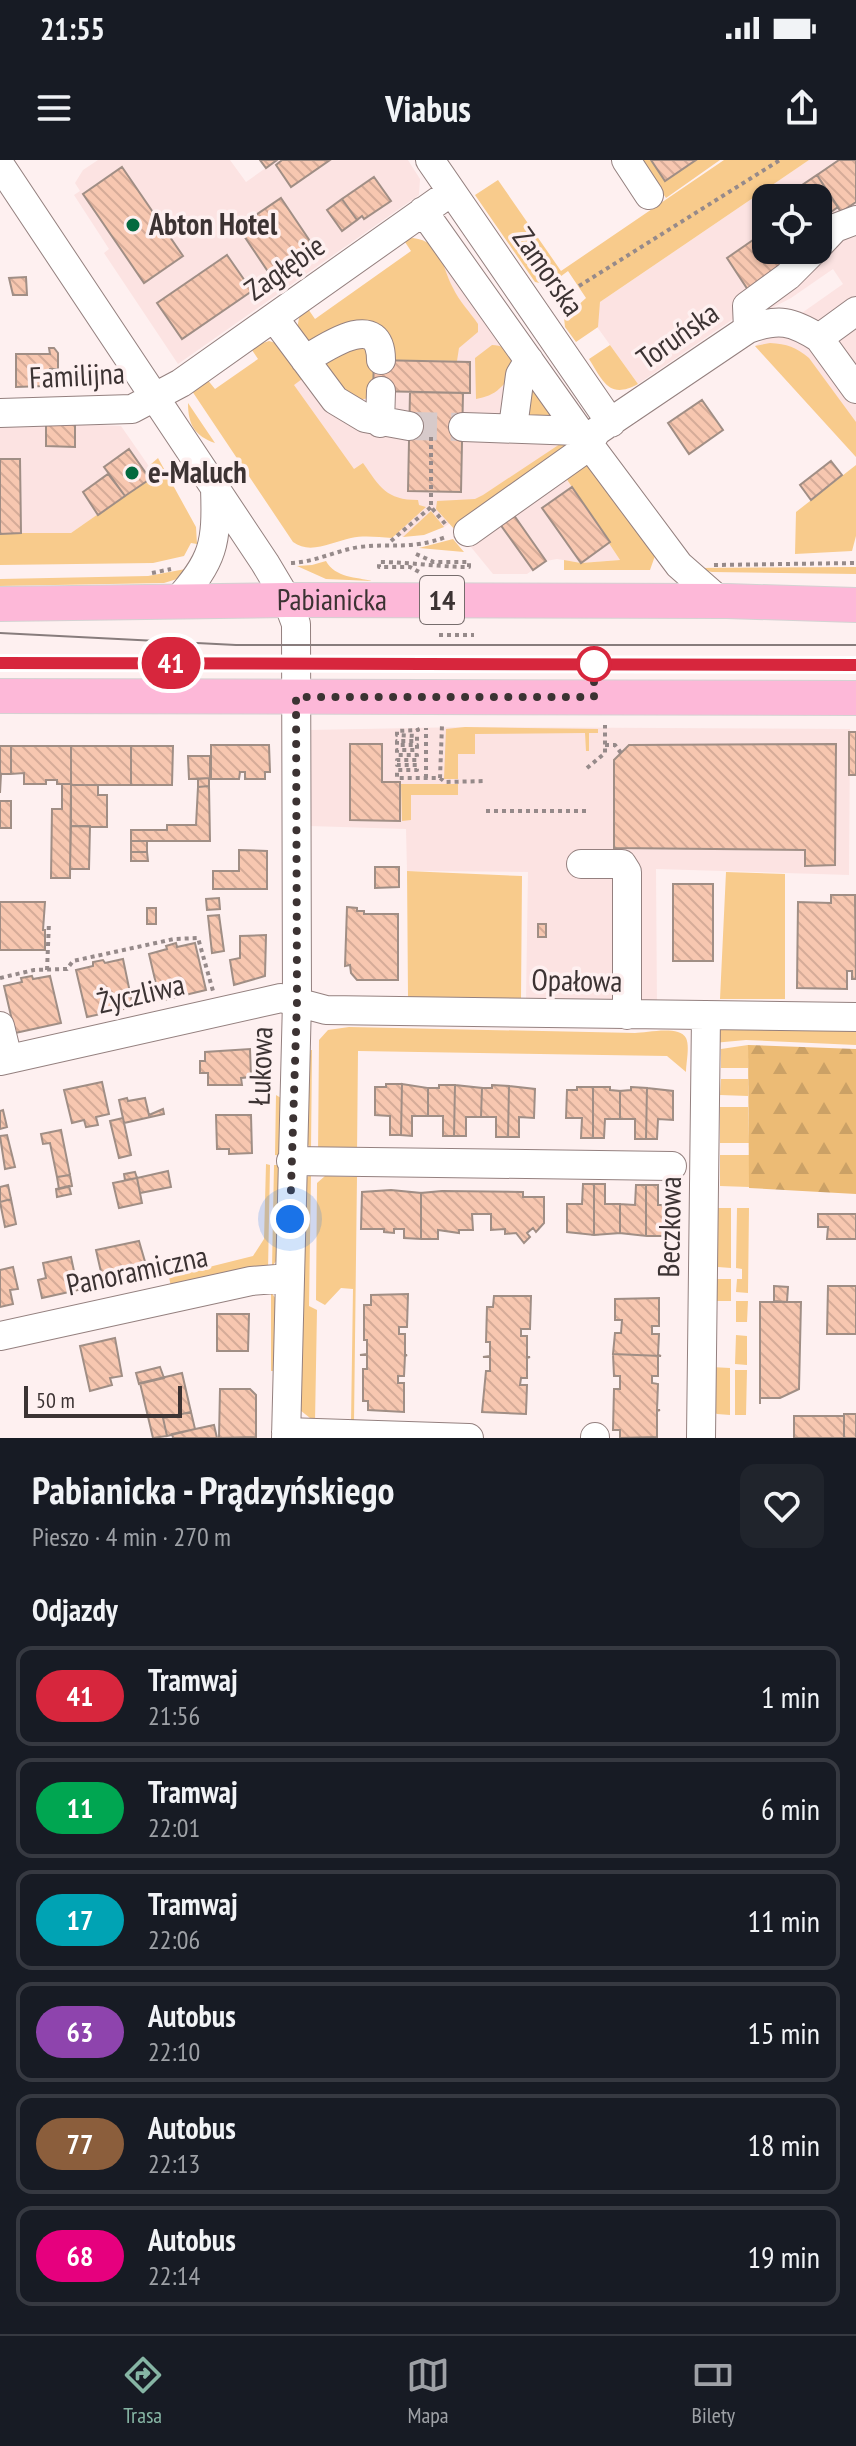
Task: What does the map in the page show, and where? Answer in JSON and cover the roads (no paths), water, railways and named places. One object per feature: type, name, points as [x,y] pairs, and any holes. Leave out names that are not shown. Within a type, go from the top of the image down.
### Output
[{"type":"main road","name":"Pabianicka","points":[[0,604],[287,600],[720,601],[856,605]]},
{"type":"main road","points":[[0,696],[856,698]]},
{"type":"street","name":"Zamorska","points":[[430,160],[611,423]]},
{"type":"street","points":[[626,160],[649,195]]},
{"type":"street","name":"Łukowa","points":[[5,165],[287,600],[296,624],[297,1001],[286,1435]]},
{"type":"street","name":"Zagłębie","points":[[156,398],[451,192]]},
{"type":"street","points":[[423,211],[679,565],[720,601]]},
{"type":"street","points":[[832,231],[856,220]]},
{"type":"street","points":[[748,329],[747,306],[800,264]]},
{"type":"street","points":[[788,276],[791,298],[787,322],[819,338],[856,389]]},
{"type":"street","points":[[819,338],[856,311]]},
{"type":"street","points":[[274,318],[335,400],[355,414],[380,423],[420,426]]},
{"type":"street","name":"Toruńska","points":[[468,532],[585,449],[584,437],[611,423],[748,329],[766,323],[787,322]]},
{"type":"street","points":[[305,360],[335,342],[360,334],[375,339],[381,347],[381,360]]},
{"type":"street","points":[[513,427],[520,375],[529,360]]},
{"type":"street","points":[[380,423],[381,391]]},
{"type":"street","name":"Familijna","points":[[0,413],[120,411],[139,407],[156,398]]},
{"type":"street","points":[[463,427],[513,427],[584,437]]},
{"type":"street","points":[[176,602],[194,582],[211,553],[216,518],[214,487]]},
{"type":"street","points":[[581,864],[622,864],[627,872],[627,1015]]},
{"type":"street","name":"Życzliwa","points":[[4,1060],[271,999],[297,1001]]},
{"type":"street","name":"Opałowa","points":[[297,1001],[326,1010],[856,1017]]},
{"type":"street","name":"Beczkowa","points":[[701,1438],[706,1016]]},
{"type":"street","points":[[0,1026],[4,1060]]},
{"type":"street","points":[[291,1161],[672,1166]]},
{"type":"street","name":"Panoramiczna","points":[[0,1336],[251,1281],[289,1278]]},
{"type":"street","points":[[286,1435],[469,1438]]},
{"type":"tunnel","points":[[409,426],[463,427]]},
{"type":"tram line","points":[[0,633],[236,645],[856,645]]},
{"type":"tram line","points":[[0,663],[856,665]]},
{"type":"tram line","name":"41","points":[[0,663],[856,665]]},
{"type":"place","name":"Abton Hotel","points":[[133,225]]},
{"type":"place","name":"e-Maluch","points":[[132,473]]}]
